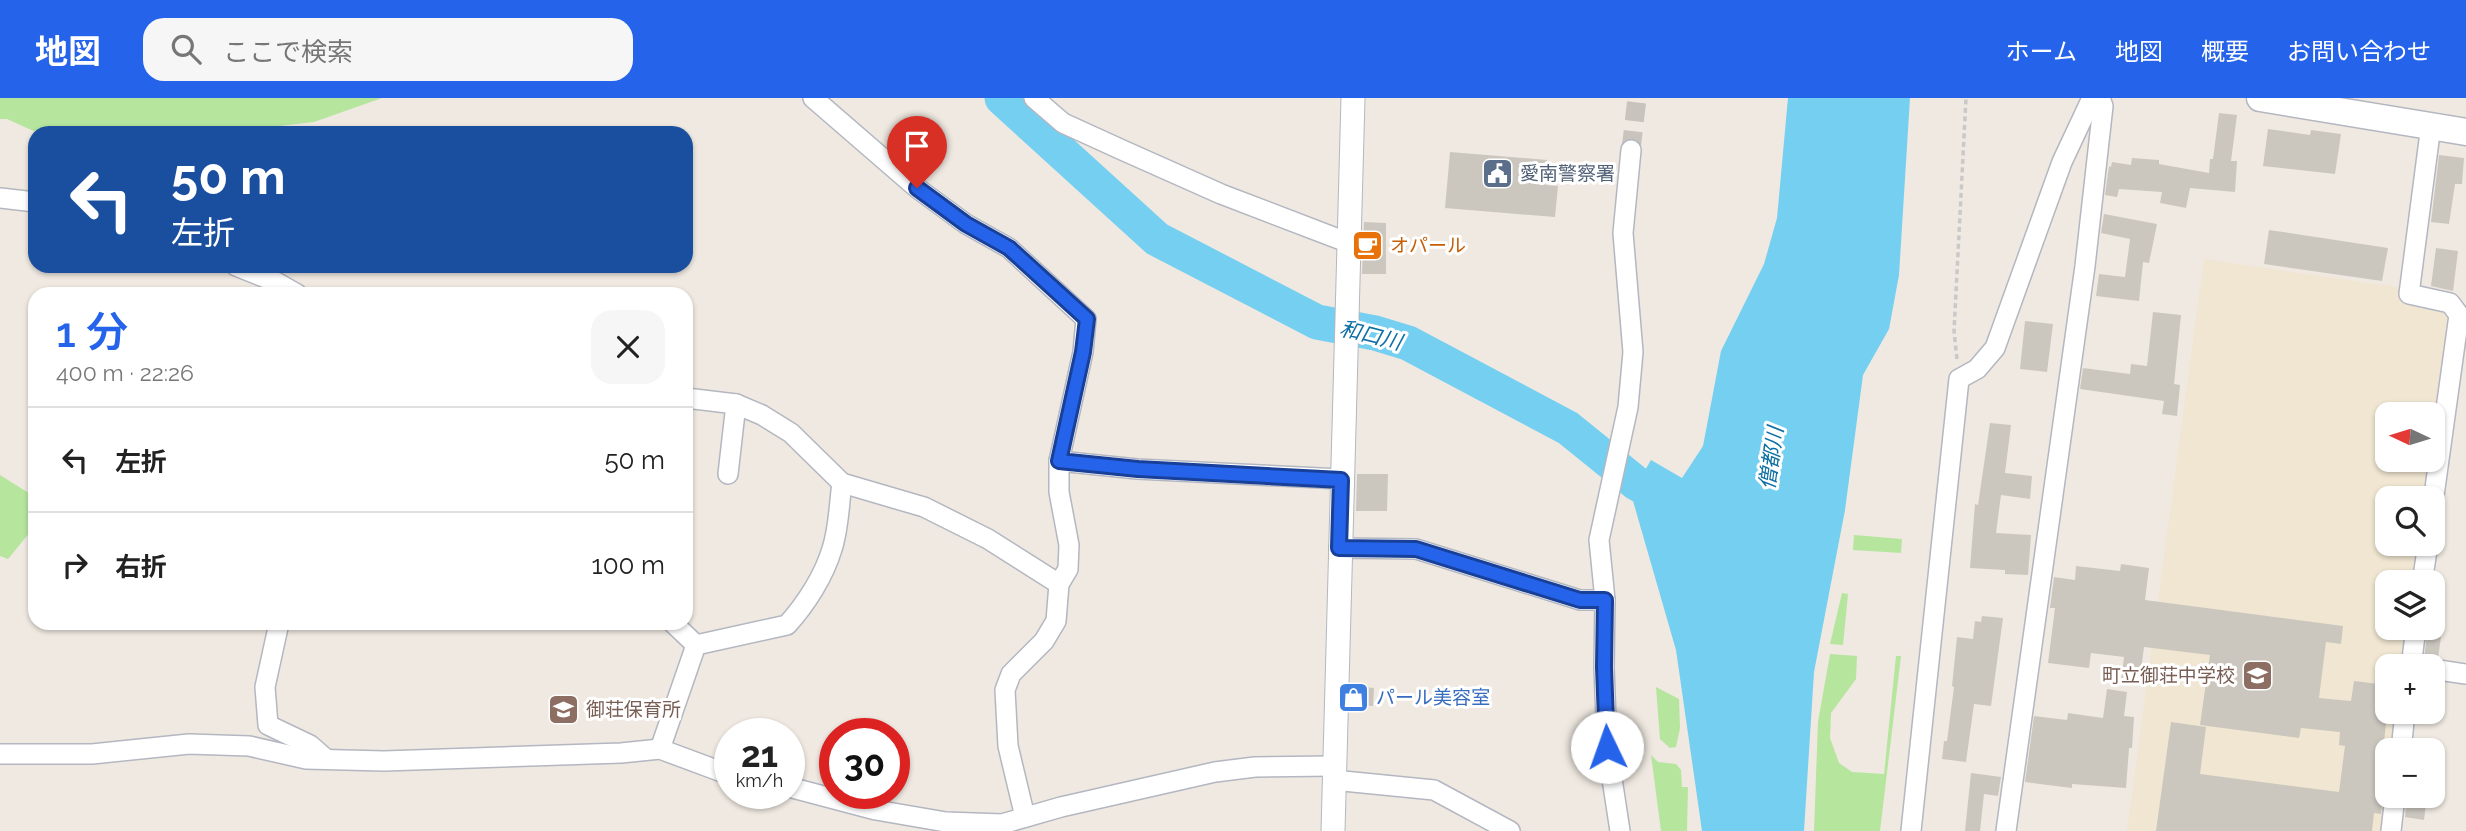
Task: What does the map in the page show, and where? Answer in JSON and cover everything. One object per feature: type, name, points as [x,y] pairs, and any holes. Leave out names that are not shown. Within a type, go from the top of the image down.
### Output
[{"type":"main road","points":[[2260,98],[2466,132]]},
{"type":"street","points":[[813,98],[917,188],[966,224],[1009,248],[1087,319],[1083,352],[1059,461],[1059,492],[1069,545],[1068,569],[1059,584],[1056,621],[1044,641],[1011,674],[1005,690],[1008,746],[1025,817]]},
{"type":"street","points":[[1034,98],[1063,123],[1221,194],[1349,243]]},
{"type":"street","points":[[1333,831],[1353,98]]},
{"type":"street","points":[[1911,831],[1959,379],[1977,369],[1995,348],[2062,162],[2092,98]]},
{"type":"street","points":[[2006,831],[2085,266],[2103,106],[2100,98]]},
{"type":"street","points":[[2431,125],[2409,294],[2450,303],[2459,315],[2435,486]]},
{"type":"street","points":[[1620,831],[1607,747],[1605,600],[1600,540],[1628,407],[1633,352],[1623,233],[1630,150]]},
{"type":"street","points":[[0,198],[28,201]]},
{"type":"street","points":[[254,273],[285,287]]},
{"type":"street","points":[[693,399],[736,404],[762,415],[791,433],[842,483],[924,507],[988,539],[1059,584]]},
{"type":"street","points":[[728,474],[736,404]]},
{"type":"street","points":[[1059,461],[1138,469],[1341,480]]},
{"type":"street","points":[[696,645],[787,625],[797,614],[823,572],[833,547],[842,483]]},
{"type":"street","points":[[1339,548],[1416,549],[1580,600],[1605,600]]},
{"type":"street","points":[[277,630],[265,687],[268,725],[310,745],[326,759]]},
{"type":"street","points":[[680,630],[696,645]]},
{"type":"street","points":[[660,750],[696,645]]},
{"type":"street","points":[[2445,671],[2466,674]]},
{"type":"street","points":[[0,754],[92,754],[189,744],[249,746],[306,758],[384,761],[621,754],[660,750],[714,769]]},
{"type":"street","points":[[805,791],[876,810],[946,821],[1002,824],[1215,772],[1255,767],[1333,773],[1434,790],[1510,831]]},
{"type":"street","points":[[2391,831],[2394,808]]},
{"type":"path","points":[[1959,379],[1954,331],[1966,98]]},
{"type":"shaded area","points":[[2204,259],[2452,295],[2441,402],[2375,402],[2375,472],[2434,472],[2432,486],[2375,486],[2375,556],[2423,556],[2421,570],[2375,570],[2375,640],[2411,640],[2410,654],[2375,654],[2375,724],[2399,724],[2398,738],[2375,738],[2375,808],[2386,808],[2385,831],[2127,831]]},
{"type":"green space","points":[[0,98],[382,98],[314,122],[280,126],[28,126],[28,128],[7,119],[0,119]]},
{"type":"green space","points":[[0,475],[28,493],[28,535],[8,559],[0,556]]},
{"type":"green space","points":[[1854,535],[1902,539],[1901,553],[1853,550]]},
{"type":"green space","points":[[1842,593],[1848,594],[1843,645],[1830,644]]},
{"type":"green space","points":[[1830,654],[1857,656],[1856,679],[1831,713],[1830,738],[1839,763],[1852,772],[1884,774],[1896,656],[1901,656],[1880,831],[1814,831],[1818,722]]},
{"type":"green space","points":[[1656,687],[1679,699],[1680,728],[1676,747],[1670,748],[1660,739]]},
{"type":"green space","points":[[1651,755],[1658,762],[1676,764],[1681,770],[1682,787],[1688,787],[1687,831],[1661,831]]},
{"type":"water","name":"僧都川","points":[[1788,98],[1910,98],[1899,275],[1889,329],[1863,375],[1845,510],[1814,672],[1804,831],[1702,831],[1676,650],[1631,494],[1651,460],[1682,478],[1703,446],[1721,351],[1764,264],[1777,218]]},
{"type":"building","points":[[2219,113],[2237,115],[2231,161],[2237,161],[2235,192],[2190,188],[2186,208],[2160,203],[2162,192],[2119,189],[2117,197],[2105,195],[2109,166],[2111,167],[2112,162],[2131,165],[2132,158],[2159,160],[2159,164],[2209,173]]},
{"type":"building","points":[[2268,129],[2310,135],[2311,130],[2341,134],[2335,174],[2263,166]]},
{"type":"building","name":"愛南警察署","points":[[1450,152],[1547,160],[1546,185],[1558,186],[1555,217],[1445,208]]},
{"type":"building","points":[[2439,155],[2464,158],[2462,184],[2455,184],[2449,224],[2431,222]]},
{"type":"building","points":[[2104,214],[2157,224],[2149,263],[2143,262],[2139,301],[2096,296],[2099,274],[2125,277],[2130,239],[2101,233]]},
{"type":"building","points":[[1364,222],[1386,223],[1386,274],[1362,274]]},
{"type":"building","points":[[2269,230],[2388,248],[2382,281],[2264,264]]},
{"type":"building","points":[[2436,248],[2458,251],[2453,291],[2431,286]]},
{"type":"building","points":[[2153,312],[2181,315],[2174,384],[2180,385],[2177,416],[2162,414],[2164,401],[2080,389],[2083,368],[2130,374],[2131,364],[2147,366]]},
{"type":"building","points":[[2025,321],[2053,324],[2047,372],[2020,369]]},
{"type":"building","points":[[1990,423],[2011,425],[2005,473],[2032,476],[2030,499],[2001,495],[1996,533],[2031,535],[2028,575],[2005,574],[2005,570],[1970,568],[1975,504],[1978,505]]},
{"type":"building","points":[[1357,474],[1388,474],[1387,511],[1356,511]]},
{"type":"building","points":[[2121,564],[2149,568],[2145,600],[2343,626],[2341,644],[2326,642],[2319,698],[2351,701],[2354,681],[2375,684],[2375,724],[2386,724],[2384,738],[2375,738],[2375,808],[2382,808],[2381,814],[2374,813],[2372,831],[2156,831],[2171,722],[2206,727],[2200,774],[2339,792],[2345,746],[2339,745],[2340,732],[2301,728],[2299,738],[2200,725],[2210,655],[2144,647],[2139,685],[2121,683],[2124,657],[2091,653],[2089,668],[2048,663],[2055,608],[2050,608],[2054,577],[2075,580],[2076,566],[2120,571]]},
{"type":"building","points":[[1982,616],[2003,618],[1991,706],[1974,704],[1966,762],[1942,759],[1954,687],[1957,637],[1973,639],[1975,621],[1981,622]]},
{"type":"building","points":[[2426,640],[2441,640],[2439,654],[2425,654]]},
{"type":"building","points":[[1351,686],[1374,688],[1373,706],[1350,705]]},
{"type":"building","points":[[2107,689],[2127,692],[2124,716],[2134,717],[2126,788],[2072,784],[2072,788],[2025,782],[2034,716],[2067,720],[2068,713],[2103,718]]},
{"type":"building","points":[[1971,773],[2001,777],[1998,796],[1984,794],[1980,831],[1965,831]]},
{"type":"building","points":[[2406,808],[2426,808],[2424,820],[2405,817]]},
{"type":"waterway","name":"和口川","points":[[1002,98],[1157,239],[1317,322],[1375,333],[1408,343],[1568,428],[1636,483],[1678,506]]},
{"type":"tunnel","points":[[1631,150],[1637,98]]},
{"type":"place","name":"愛南警察署","points":[[1497,173]]},
{"type":"place","name":"オパール","points":[[1367,245]]},
{"type":"place","name":"町立御荘中学校","points":[[2258,675]]},
{"type":"place","name":"パール美容室","points":[[1353,697]]},
{"type":"place","name":"御荘保育所","points":[[563,709]]},
{"type":"route","points":[[917,188],[966,224],[1009,248],[1087,319],[1083,352],[1059,461],[1138,469],[1270,474],[1341,480],[1339,548],[1416,549],[1580,600],[1605,600],[1607,747]]}]
